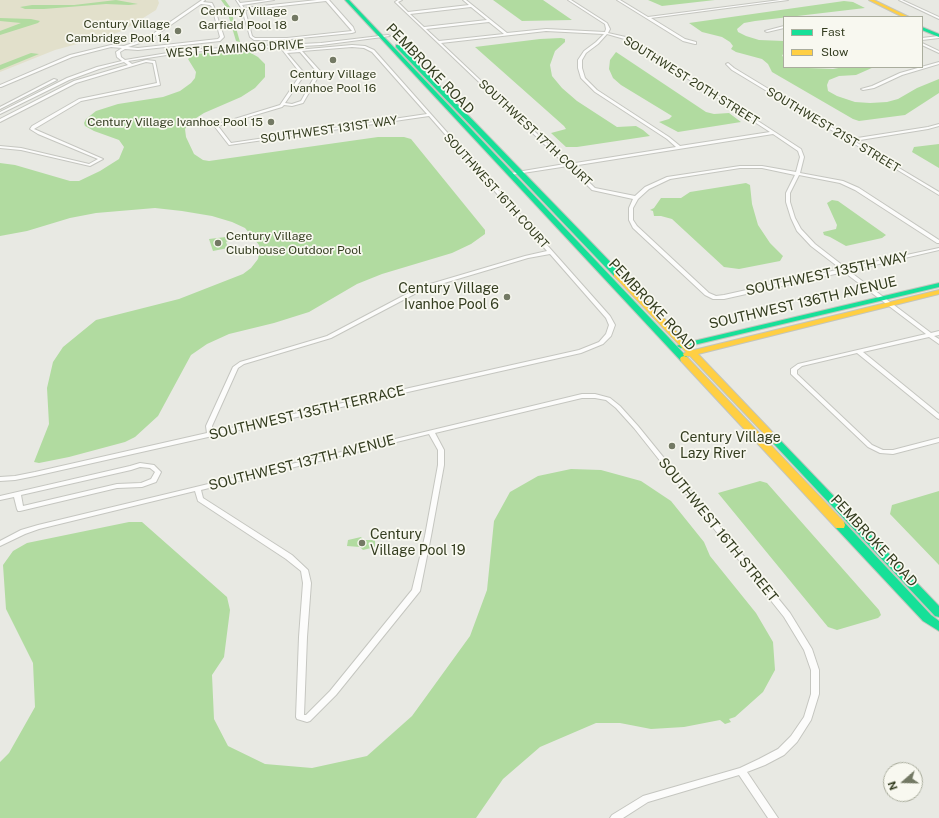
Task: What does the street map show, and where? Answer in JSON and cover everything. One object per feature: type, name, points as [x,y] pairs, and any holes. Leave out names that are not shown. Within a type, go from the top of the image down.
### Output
[{"type":"main road","name":"PEMBROKE ROAD","points":[[347,0],[692,352],[939,613]]},
{"type":"main road","name":"PEMBROKE ROAD","points":[[354,0],[383,36]]},
{"type":"main road","points":[[864,0],[897,16]]},
{"type":"main road","points":[[870,0],[904,16]]},
{"type":"main road","points":[[923,24],[939,32]]},
{"type":"main road","points":[[923,28],[939,36]]},
{"type":"main road","name":"PEMBROKE ROAD","points":[[515,173],[673,348],[922,612],[939,627]]},
{"type":"main road","name":"SOUTHWEST 136TH AVENUE","points":[[680,355],[885,301],[939,285]]},
{"type":"main road","name":"SOUTHWEST 136TH AVENUE","points":[[673,348],[885,301],[939,292]]},
{"type":"street","points":[[131,64],[123,60],[118,54],[123,48],[148,39],[204,0]]},
{"type":"street","points":[[237,0],[243,9],[251,36],[254,39],[280,43],[354,31],[326,0],[243,9]]},
{"type":"street","points":[[240,4],[273,0]]},
{"type":"street","name":"SOUTHWEST 17TH COURT","points":[[399,0],[396,2],[594,189],[636,198]]},
{"type":"street","points":[[464,0],[506,34]]},
{"type":"street","name":"SOUTHWEST 20TH STREET","points":[[569,0],[606,24],[608,29],[606,33],[629,39],[800,150],[802,157],[798,173]]},
{"type":"street","points":[[618,0],[684,40],[695,43]]},
{"type":"street","points":[[647,18],[787,0]]},
{"type":"street","points":[[900,0],[939,18]]},
{"type":"street","points":[[0,86],[71,56],[111,46],[138,50],[219,40],[222,37],[213,6],[211,4],[201,3]]},
{"type":"street","points":[[408,13],[471,6]]},
{"type":"street","points":[[424,28],[489,20]]},
{"type":"street","points":[[767,31],[783,27]]},
{"type":"street","points":[[439,42],[546,30],[606,33]]},
{"type":"street","points":[[606,33],[597,43],[585,52],[580,60],[580,68],[583,78],[596,91],[668,138],[678,147]]},
{"type":"street","name":"WEST FLAMINGO DRIVE","points":[[280,43],[327,42],[383,36]]},
{"type":"street","points":[[923,39],[939,36]]},
{"type":"street","name":"WEST FLAMINGO DRIVE","points":[[0,108],[72,73],[123,60],[196,47],[345,40]]},
{"type":"street","name":"WEST FLAMINGO DRIVE","points":[[312,42],[327,42]]},
{"type":"street","points":[[280,43],[286,52],[303,73],[284,104],[292,105],[302,102],[320,72],[301,52],[286,52]]},
{"type":"street","points":[[923,44],[939,52]]},
{"type":"street","name":"SOUTHWEST 16TH COURT","points":[[301,52],[348,46],[362,47],[371,50],[608,317],[612,325],[609,335]]},
{"type":"street","name":"WEST FLAMINGO DRIVE","points":[[0,113],[68,79],[123,60]]},
{"type":"street","points":[[0,121],[75,82],[131,64],[146,61],[154,62],[160,84],[80,100],[32,129],[102,159],[89,165],[14,147],[0,148]]},
{"type":"street","points":[[923,67],[939,63]]},
{"type":"street","name":"SOUTHWEST 21ST STREET","points":[[728,64],[732,69],[939,194]]},
{"type":"street","points":[[863,89],[873,88],[918,68]]},
{"type":"street","name":"SOUTHWEST 131ST WAY","points":[[284,104],[216,126],[230,144],[429,115]]},
{"type":"street","points":[[850,140],[939,125]]},
{"type":"street","points":[[515,173],[772,133]]},
{"type":"street","points":[[636,198],[647,188],[669,178],[740,167],[762,167],[841,182],[857,189],[939,242]]},
{"type":"street","points":[[798,173],[788,193],[788,202],[799,230],[813,244],[845,270],[939,342]]},
{"type":"street","name":"SOUTHWEST 135TH WAY","points":[[636,198],[631,208],[631,220],[636,227],[707,294],[715,298],[939,249]]},
{"type":"street","points":[[210,435],[209,426],[236,367],[242,363],[329,337],[422,288],[527,257],[551,252]]},
{"type":"street","points":[[939,333],[800,365],[794,369],[794,374],[859,437],[870,446],[882,452],[893,452],[939,440]]},
{"type":"street","name":"SOUTHWEST 135TH TERRACE","points":[[0,479],[28,476],[581,351],[601,343],[609,335]]},
{"type":"street","points":[[859,352],[939,417]]},
{"type":"street","name":"SOUTHWEST 137TH AVENUE","points":[[0,544],[23,532],[38,527],[431,432],[582,396],[595,396],[608,399]]},
{"type":"street","name":"SOUTHWEST 16TH STREET","points":[[608,399],[618,407],[636,427],[787,615],[808,649],[815,670],[815,694],[808,718],[794,739],[781,752],[762,762],[741,770],[646,799],[615,818]]},
{"type":"street","points":[[197,488],[200,498],[289,557],[304,570],[307,583],[300,717],[307,719],[333,693],[416,591],[431,523],[442,454],[431,432]]},
{"type":"street","points":[[0,498],[140,465],[152,466],[158,472],[154,480],[142,485],[117,486],[20,509],[17,494]]},
{"type":"street","points":[[741,770],[773,818]]},
{"type":"shaded area","points":[[0,0],[158,0],[159,3],[156,10],[124,30],[55,50],[0,72]]},
{"type":"shaded area","points":[[116,0],[138,4],[106,4],[44,9],[25,9],[20,7],[32,5],[74,5]]},
{"type":"shaded area","points":[[493,0],[543,0],[572,20],[522,21]]},
{"type":"shaded area","points":[[648,0],[715,0],[662,6]]},
{"type":"shaded area","points":[[844,1],[853,2],[865,8],[797,16],[783,16],[783,18],[744,23],[737,29],[738,32],[746,36],[759,40],[783,41],[783,68],[872,68],[856,75],[839,76],[829,80],[827,85],[828,91],[837,96],[855,102],[887,102],[898,99],[917,88],[939,79],[939,93],[905,115],[859,121],[853,119],[772,72],[768,64],[762,59],[736,52],[731,49],[733,46],[730,42],[722,37],[702,32],[689,23]]},
{"type":"shaded area","points":[[0,18],[31,19],[40,21],[38,23],[0,35],[0,31],[21,23],[0,21]]},
{"type":"shaded area","points":[[561,38],[565,39],[565,42],[555,51],[550,65],[552,76],[562,88],[577,101],[617,127],[636,126],[650,136],[577,147],[566,147],[551,133],[566,129],[564,126],[475,47]]},
{"type":"shaded area","points":[[244,51],[258,57],[265,64],[265,77],[255,88],[241,97],[204,113],[190,122],[185,129],[186,137],[194,154],[203,160],[209,161],[378,137],[404,137],[411,139],[485,230],[485,234],[471,244],[452,253],[382,274],[357,284],[309,312],[274,323],[229,334],[207,344],[191,355],[158,416],[135,437],[125,442],[69,457],[39,463],[34,462],[49,424],[47,388],[53,362],[63,347],[96,320],[179,299],[243,274],[251,268],[258,259],[260,249],[259,245],[245,228],[232,222],[212,216],[155,208],[96,213],[70,218],[27,231],[0,236],[0,163],[15,165],[70,181],[79,181],[100,171],[119,159],[124,147],[119,140],[85,126],[84,123],[86,119],[96,111],[118,104],[163,97],[180,91],[195,78],[196,72],[188,59],[194,54]]},
{"type":"shaded area","points":[[616,52],[706,112],[714,114],[729,113],[741,122],[678,132],[659,122],[669,119],[672,116],[621,85],[613,78],[609,69],[610,60]]},
{"type":"shaded area","points":[[31,53],[39,54],[0,70],[0,65]]},
{"type":"shaded area","points":[[939,144],[939,168],[912,152],[914,147]]},
{"type":"shaded area","points":[[746,183],[750,185],[752,204],[758,225],[770,243],[783,256],[780,261],[739,269],[724,267],[672,219],[654,216],[653,211],[650,210],[654,208],[661,198],[681,198],[690,192]]},
{"type":"shaded area","points":[[832,200],[838,201],[886,235],[882,238],[846,246],[824,235],[823,232],[836,229],[837,225],[827,203]]},
{"type":"shaded area","name":"Century Village Clubhouse Outdoor Pool","points":[[226,237],[228,241],[226,242],[228,248],[213,251],[209,239]]},
{"type":"shaded area","points":[[571,469],[601,470],[641,481],[671,501],[704,542],[710,556],[756,613],[773,642],[775,670],[763,692],[735,717],[729,719],[731,722],[725,724],[720,720],[684,727],[651,729],[620,723],[596,723],[540,747],[503,779],[476,818],[0,818],[0,762],[9,753],[35,707],[33,663],[6,609],[3,565],[13,551],[27,543],[129,522],[142,522],[227,597],[230,610],[224,657],[212,675],[214,719],[228,746],[265,764],[312,768],[367,756],[412,716],[470,636],[487,590],[494,521],[510,492],[538,476]]},
{"type":"shaded area","points":[[760,481],[767,483],[879,610],[881,615],[878,618],[837,630],[828,627],[718,493]]},
{"type":"shaded area","points":[[939,491],[939,565],[890,514],[892,505]]},
{"type":"shaded area","name":"Century Village Pool 19","points":[[361,537],[363,540],[375,540],[375,547],[363,550],[360,547],[347,546],[348,540]]},
{"type":"waterway","points":[[223,0],[228,7],[238,41]]},
{"type":"traffic: fast","points":[[347,0],[684,359]]},
{"type":"traffic: fast","points":[[923,28],[939,36]]},
{"type":"traffic: fast","points":[[398,46],[617,274]]},
{"type":"traffic: fast","points":[[681,346],[939,285]]},
{"type":"traffic: fast","points":[[776,441],[939,613]]},
{"type":"traffic: fast","points":[[840,525],[927,618],[939,627]]},
{"type":"traffic: slow","points":[[871,0],[905,16]]},
{"type":"traffic: slow","points":[[617,274],[776,441]]},
{"type":"traffic: slow","points":[[687,354],[939,292]]},
{"type":"traffic: slow","points":[[684,359],[840,525]]},
{"type":"place","name":"Century Village Garfield Pool 18","points":[[295,18]]},
{"type":"place","name":"Century Village Cambridge Pool 14","points":[[178,31]]},
{"type":"place","name":"Century Village Ivanhoe Pool 16","points":[[333,60]]},
{"type":"place","name":"Century Village Ivanhoe Pool 15","points":[[271,122]]},
{"type":"place","name":"Century Village Clubhouse Outdoor Pool","points":[[218,243]]},
{"type":"place","name":"Century Village Ivanhoe Pool 6","points":[[507,297]]},
{"type":"place","name":"Century Village Lazy River","points":[[672,446]]},
{"type":"place","name":"Century Village Pool 19","points":[[362,543]]}]
